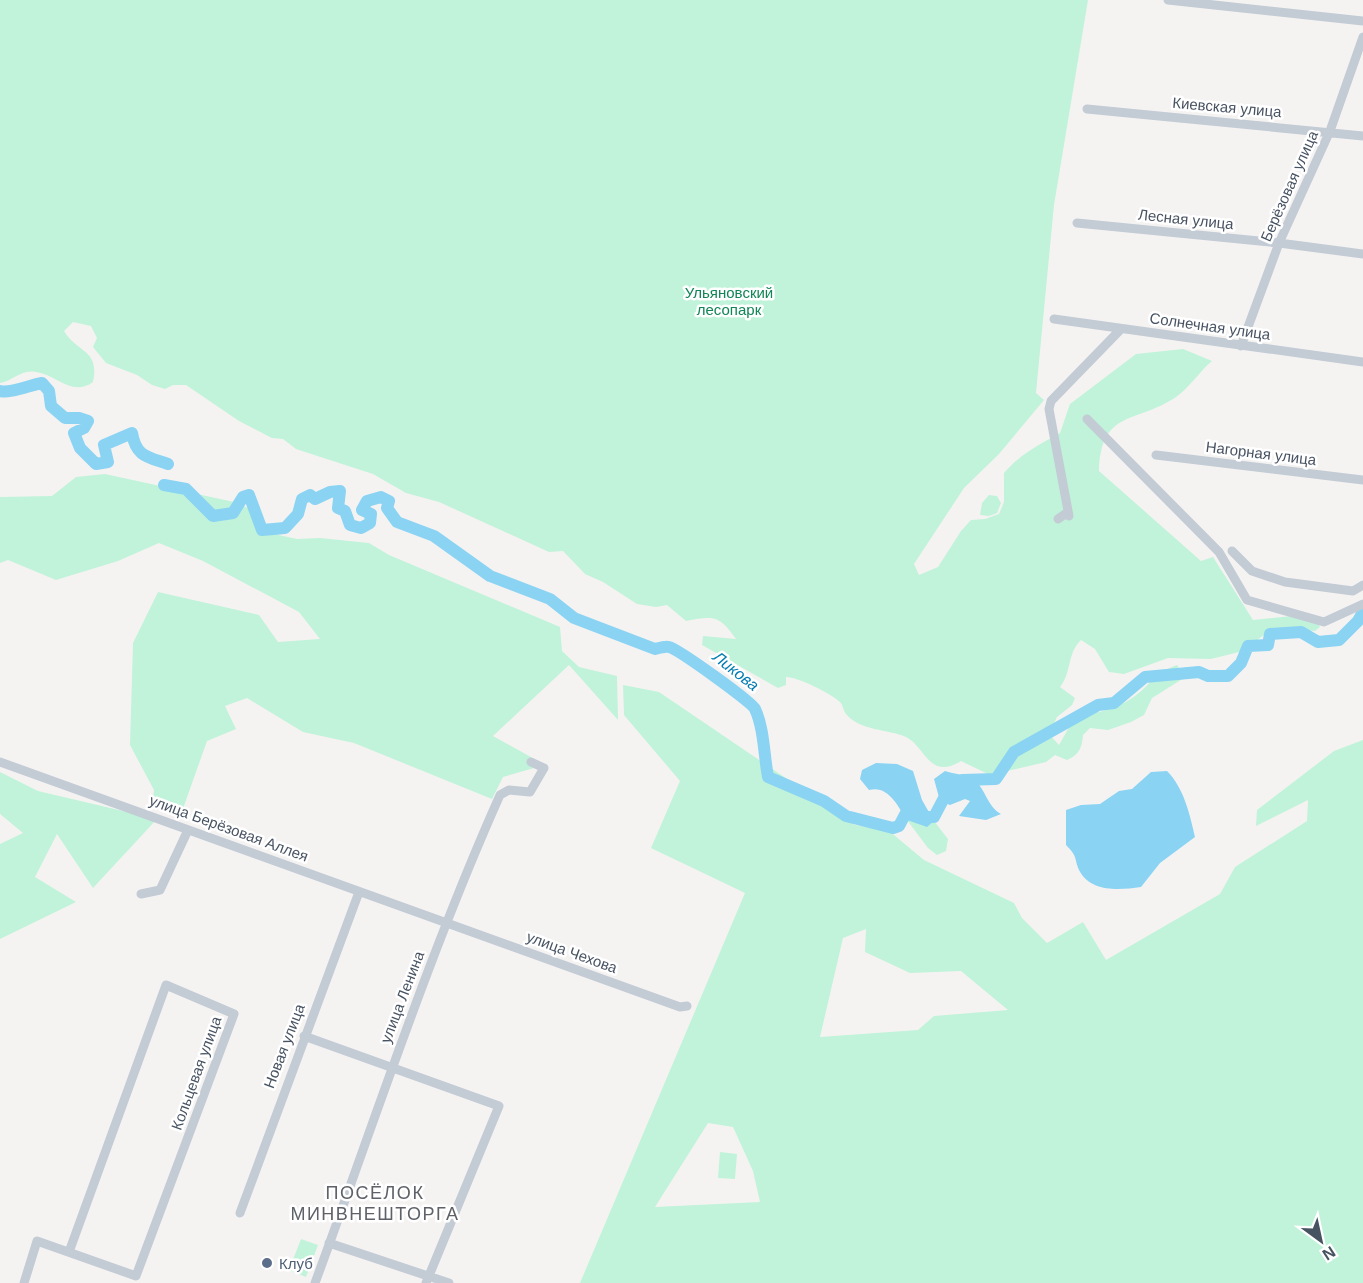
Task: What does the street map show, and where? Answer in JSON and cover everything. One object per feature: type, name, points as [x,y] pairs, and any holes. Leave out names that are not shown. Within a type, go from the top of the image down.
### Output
[{"type":"street","points":[[1168,0],[1363,21]]},
{"type":"street","name":"Берёзовая улица","points":[[1241,346],[1279,243],[1330,131],[1362,41]]},
{"type":"street","name":"Киевская улица","points":[[1087,110],[1330,131],[1363,136]]},
{"type":"street","name":"Лесная улица","points":[[1077,223],[1279,243],[1363,254]]},
{"type":"street","name":"Солнечная улица","points":[[1054,319],[1363,362]]},
{"type":"street","points":[[1058,519],[1069,514],[1049,409],[1051,401],[1121,329]]},
{"type":"street","points":[[1087,419],[1219,552],[1246,600],[1324,622],[1363,604]]},
{"type":"street","name":"Нагорная улица","points":[[1156,455],[1363,480]]},
{"type":"street","points":[[1232,551],[1252,571],[1285,582],[1353,591],[1363,585]]},
{"type":"street","name":"улица Берёзовая Аллея","points":[[0,762],[360,891],[446,925]]},
{"type":"street","name":"улица Ленина","points":[[315,1283],[391,1068],[471,859],[500,795],[509,790],[530,792],[544,768],[531,762]]},
{"type":"street","points":[[141,894],[162,893],[188,830]]},
{"type":"street","name":"Новая улица","points":[[240,1213],[304,1036],[360,891]]},
{"type":"street","name":"улица Чехова","points":[[446,925],[543,956],[680,1007],[687,1006]]},
{"type":"street","name":"Кольцевая улица","points":[[24,1283],[37,1241],[136,1276],[234,1014],[166,985],[69,1252]]},
{"type":"street","points":[[304,1036],[499,1106],[427,1279]]},
{"type":"street","points":[[329,1243],[427,1279],[449,1283]]},
{"type":"green space","name":"Ульяновский лесопарк","points":[[0,0],[1088,0],[1054,205],[1036,393],[1044,400],[999,454],[964,488],[914,564],[919,575],[938,567],[961,531],[971,520],[985,519],[999,514],[1004,502],[1004,473],[1023,455],[1060,433],[1070,404],[1136,354],[1183,349],[1212,361],[1176,397],[1114,427],[1106,437],[1101,451],[1099,471],[1201,561],[1213,557],[1253,620],[1292,616],[1318,623],[1320,627],[1315,631],[1279,628],[1269,631],[1243,651],[1211,659],[1168,658],[1124,674],[1109,672],[1095,649],[1081,640],[1074,651],[1060,687],[1075,698],[1072,705],[1057,717],[1049,734],[1059,745],[1072,722],[1090,703],[1099,712],[1118,706],[1135,696],[1157,675],[1177,665],[1184,678],[1152,698],[1144,715],[1131,722],[1108,730],[1090,728],[1083,735],[1079,750],[1067,760],[1055,755],[1046,762],[990,775],[961,761],[942,767],[929,760],[913,741],[906,737],[866,727],[852,720],[840,702],[822,690],[786,677],[786,685],[778,688],[702,645],[703,636],[736,639],[720,621],[703,618],[686,621],[667,605],[656,607],[637,604],[603,582],[585,574],[563,551],[549,552],[439,502],[406,493],[373,474],[296,449],[283,439],[272,438],[239,421],[186,385],[173,385],[165,389],[152,385],[137,375],[106,363],[93,347],[97,338],[91,326],[73,322],[64,331],[90,357],[94,371],[93,382],[85,386],[71,386],[44,374],[31,372],[0,383]]},
{"type":"green space","points":[[105,474],[234,502],[255,511],[274,534],[297,539],[320,538],[369,543],[389,555],[560,627],[562,651],[579,667],[617,676],[618,720],[569,665],[493,736],[538,761],[534,768],[503,777],[492,799],[354,743],[303,732],[247,698],[225,706],[236,729],[207,741],[180,817],[152,808],[154,790],[130,745],[133,643],[158,592],[259,615],[278,642],[320,639],[299,612],[203,561],[159,543],[118,561],[56,580],[8,560],[0,563],[0,497],[52,496],[76,477]]},
{"type":"green space","points":[[989,495],[997,496],[1001,503],[997,513],[989,516],[980,515],[982,503]]},
{"type":"green space","points":[[623,685],[659,692],[855,825],[888,830],[924,860],[1014,903],[1022,918],[1047,943],[1083,922],[1106,960],[1220,894],[1235,867],[1307,821],[1308,800],[1256,826],[1257,810],[1334,751],[1363,740],[1363,1283],[580,1283],[745,893],[651,848],[680,781],[624,715]],"holes":[[[866,929],[865,952],[910,973],[961,971],[1008,1010],[934,1016],[918,1030],[820,1037],[843,938]],[[708,1123],[733,1127],[753,1171],[760,1202],[655,1207]]]},
{"type":"green space","points":[[0,772],[38,791],[157,819],[93,888],[57,834],[35,877],[76,902],[0,939],[0,844],[23,833],[0,814]]},
{"type":"green space","points":[[907,820],[927,826],[934,821],[948,839],[946,851],[937,855],[928,848]]},
{"type":"green space","points":[[720,1152],[737,1154],[735,1179],[718,1178]]},
{"type":"green space","points":[[301,1239],[318,1245],[306,1277],[289,1270]]},
{"type":"water","points":[[876,763],[897,764],[913,771],[922,800],[934,821],[927,827],[907,820],[887,794],[876,789],[869,790],[860,779],[862,770]]},
{"type":"water","points":[[945,771],[974,779],[996,811],[1001,814],[986,820],[959,816],[970,801],[965,799],[950,805],[940,801],[934,779]]},
{"type":"water","points":[[1167,771],[1182,794],[1195,837],[1160,863],[1141,887],[1115,889],[1091,883],[1079,870],[1074,855],[1066,845],[1066,810],[1081,805],[1100,804],[1119,791],[1132,789],[1151,772]]},
{"type":"waterway","name":"Ликова","points":[[0,391],[42,383],[49,391],[51,406],[65,418],[79,418],[88,421],[84,428],[74,433],[80,448],[96,464],[108,462],[104,445],[132,433],[140,452],[168,464]]},
{"type":"waterway","name":"Ликова","points":[[164,485],[186,489],[213,516],[233,513],[243,497],[249,495],[262,530],[285,528],[298,514],[302,499],[310,495],[315,499],[330,492],[340,491],[338,508],[345,511],[350,525],[361,528],[370,523],[371,514],[362,510],[367,501],[381,497],[389,501],[387,508],[397,522],[434,536],[490,576],[550,599],[574,618],[655,649],[669,647],[686,657],[729,687],[755,709],[762,733],[768,777],[824,801],[846,816],[893,828],[899,826],[908,809],[918,817],[934,817],[944,798],[962,780],[996,779],[1014,752],[1098,705],[1114,703],[1145,677],[1199,672],[1208,676],[1228,676],[1241,663],[1248,646],[1268,645],[1270,634],[1301,632],[1318,642],[1339,640],[1358,621],[1363,612]]},
{"type":"place","name":"Клуб","points":[[267,1263]]},
{"type":"district","name":"ПОСЁЛОК МИНВНЕШТОРГА","points":[[375,1203]]}]
